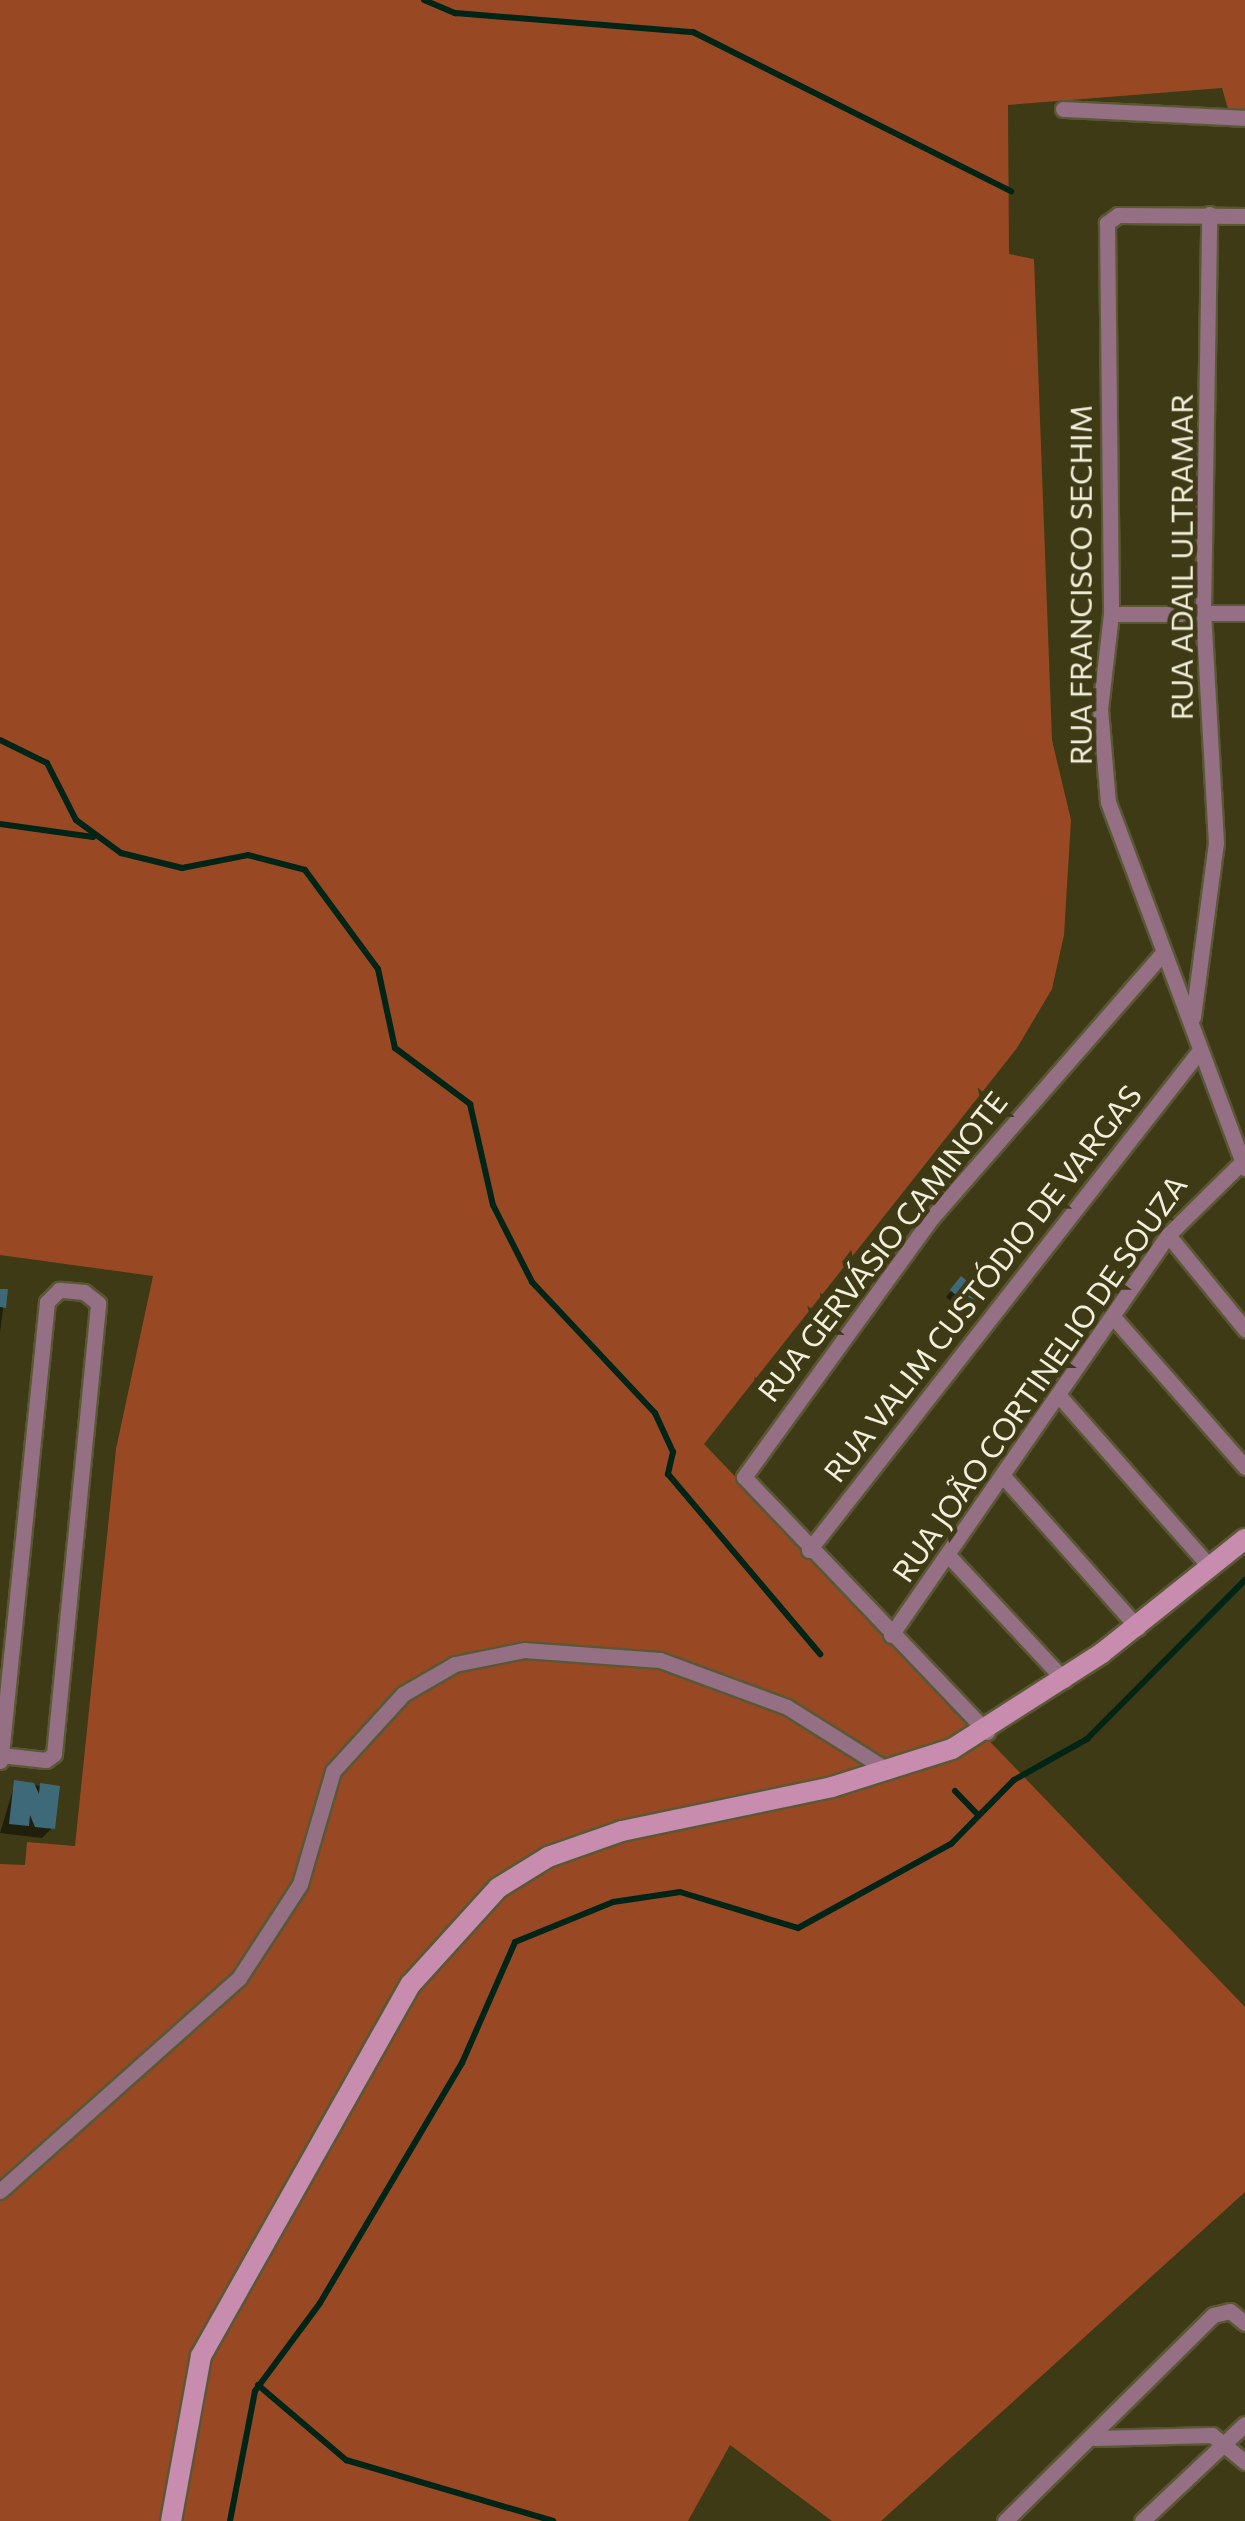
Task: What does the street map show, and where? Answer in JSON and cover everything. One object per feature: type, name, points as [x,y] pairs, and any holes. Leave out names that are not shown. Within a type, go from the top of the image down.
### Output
[{"type":"street","points":[[1063,109],[1245,118]]},
{"type":"street","points":[[1209,214],[1245,216]]},
{"type":"street","name":"RUA FRANCISCO SECHIM","points":[[1194,1017],[1164,952],[1108,802],[1100,709],[1111,614],[1105,231],[1118,215],[1209,214]]},
{"type":"street","name":"RUA ADAIL ULTRAMAR","points":[[1194,1017],[1216,843],[1203,614],[1209,214]]},
{"type":"street","points":[[1111,614],[1245,613]]},
{"type":"street","name":"RUA GERVÁSIO CAMINOTE","points":[[808,1550],[752,1493],[747,1468],[929,1221],[1164,952]]},
{"type":"street","points":[[1194,1017],[1200,1050],[1244,1163]]},
{"type":"street","name":"RUA VALIM CUSTÓDIO DE VARGAS","points":[[808,1550],[1200,1050]]},
{"type":"street","name":"RUA JOÃO CORTINELIO DE SOUZA","points":[[890,1635],[1061,1398],[1168,1235],[1244,1163]]},
{"type":"street","points":[[1168,1235],[1245,1329]]},
{"type":"street","points":[[59,1290],[84,1292],[98,1303],[54,1754],[0,1758],[47,1302],[59,1290]]},
{"type":"street","points":[[1115,1319],[1245,1467]]},
{"type":"street","points":[[1061,1398],[1210,1567]]},
{"type":"street","points":[[1003,1476],[1138,1628]]},
{"type":"street","points":[[171,2521],[202,2356],[336,2109],[411,1984],[459,1926],[548,1857],[622,1831],[889,1771],[987,1732],[1138,1628],[1245,1539]]},
{"type":"street","points":[[808,1550],[987,1732]]},
{"type":"street","points":[[948,1555],[1064,1680]]},
{"type":"street","points":[[0,2190],[239,1978],[300,1884],[332,1771],[402,1694],[455,1664],[524,1650],[660,1660],[787,1707],[889,1771]]},
{"type":"street","points":[[1005,2521],[1095,2438],[1213,2316],[1230,2312],[1245,2323]]},
{"type":"street","points":[[1142,2521],[1245,2424]]},
{"type":"street","points":[[1095,2438],[1226,2440],[1245,2462]]},
{"type":"shaded area","points":[[0,0],[1245,0],[1245,112],[1229,112],[1222,88],[1008,105],[1009,254],[1034,259],[1052,740],[1071,820],[1064,935],[1052,989],[1017,1048],[704,1444],[1245,2007],[1245,2192],[881,2521],[832,2521],[730,2445],[688,2521],[0,2521],[0,1864],[25,1865],[27,1842],[75,1846],[116,1449],[153,1276],[0,1255]]},
{"type":"building","points":[[961,1276],[982,1293],[971,1307],[950,1290]]},
{"type":"building","points":[[0,1289],[8,1289],[6,1308],[0,1307]]},
{"type":"building","points":[[14,1780],[34,1783],[39,1794],[40,1783],[60,1786],[55,1829],[35,1827],[30,1815],[29,1826],[9,1824]]},
{"type":"waterway","points":[[424,0],[455,13],[693,32],[1011,191]]},
{"type":"waterway","points":[[0,740],[47,763],[76,820],[121,853],[182,868],[248,855],[305,870],[378,969],[395,1048],[470,1104],[493,1205],[532,1282],[655,1413],[673,1452],[668,1474],[820,1654]]},
{"type":"waterway","points":[[0,824],[93,837]]},
{"type":"waterway","points":[[230,2521],[255,2391],[320,2303],[462,2063],[515,1942],[613,1902],[680,1892],[798,1928],[951,1844],[1014,1780],[1087,1739],[1245,1580]]},
{"type":"waterway","points":[[955,1791],[978,1815]]},
{"type":"waterway","points":[[258,2385],[346,2460],[553,2521]]}]
